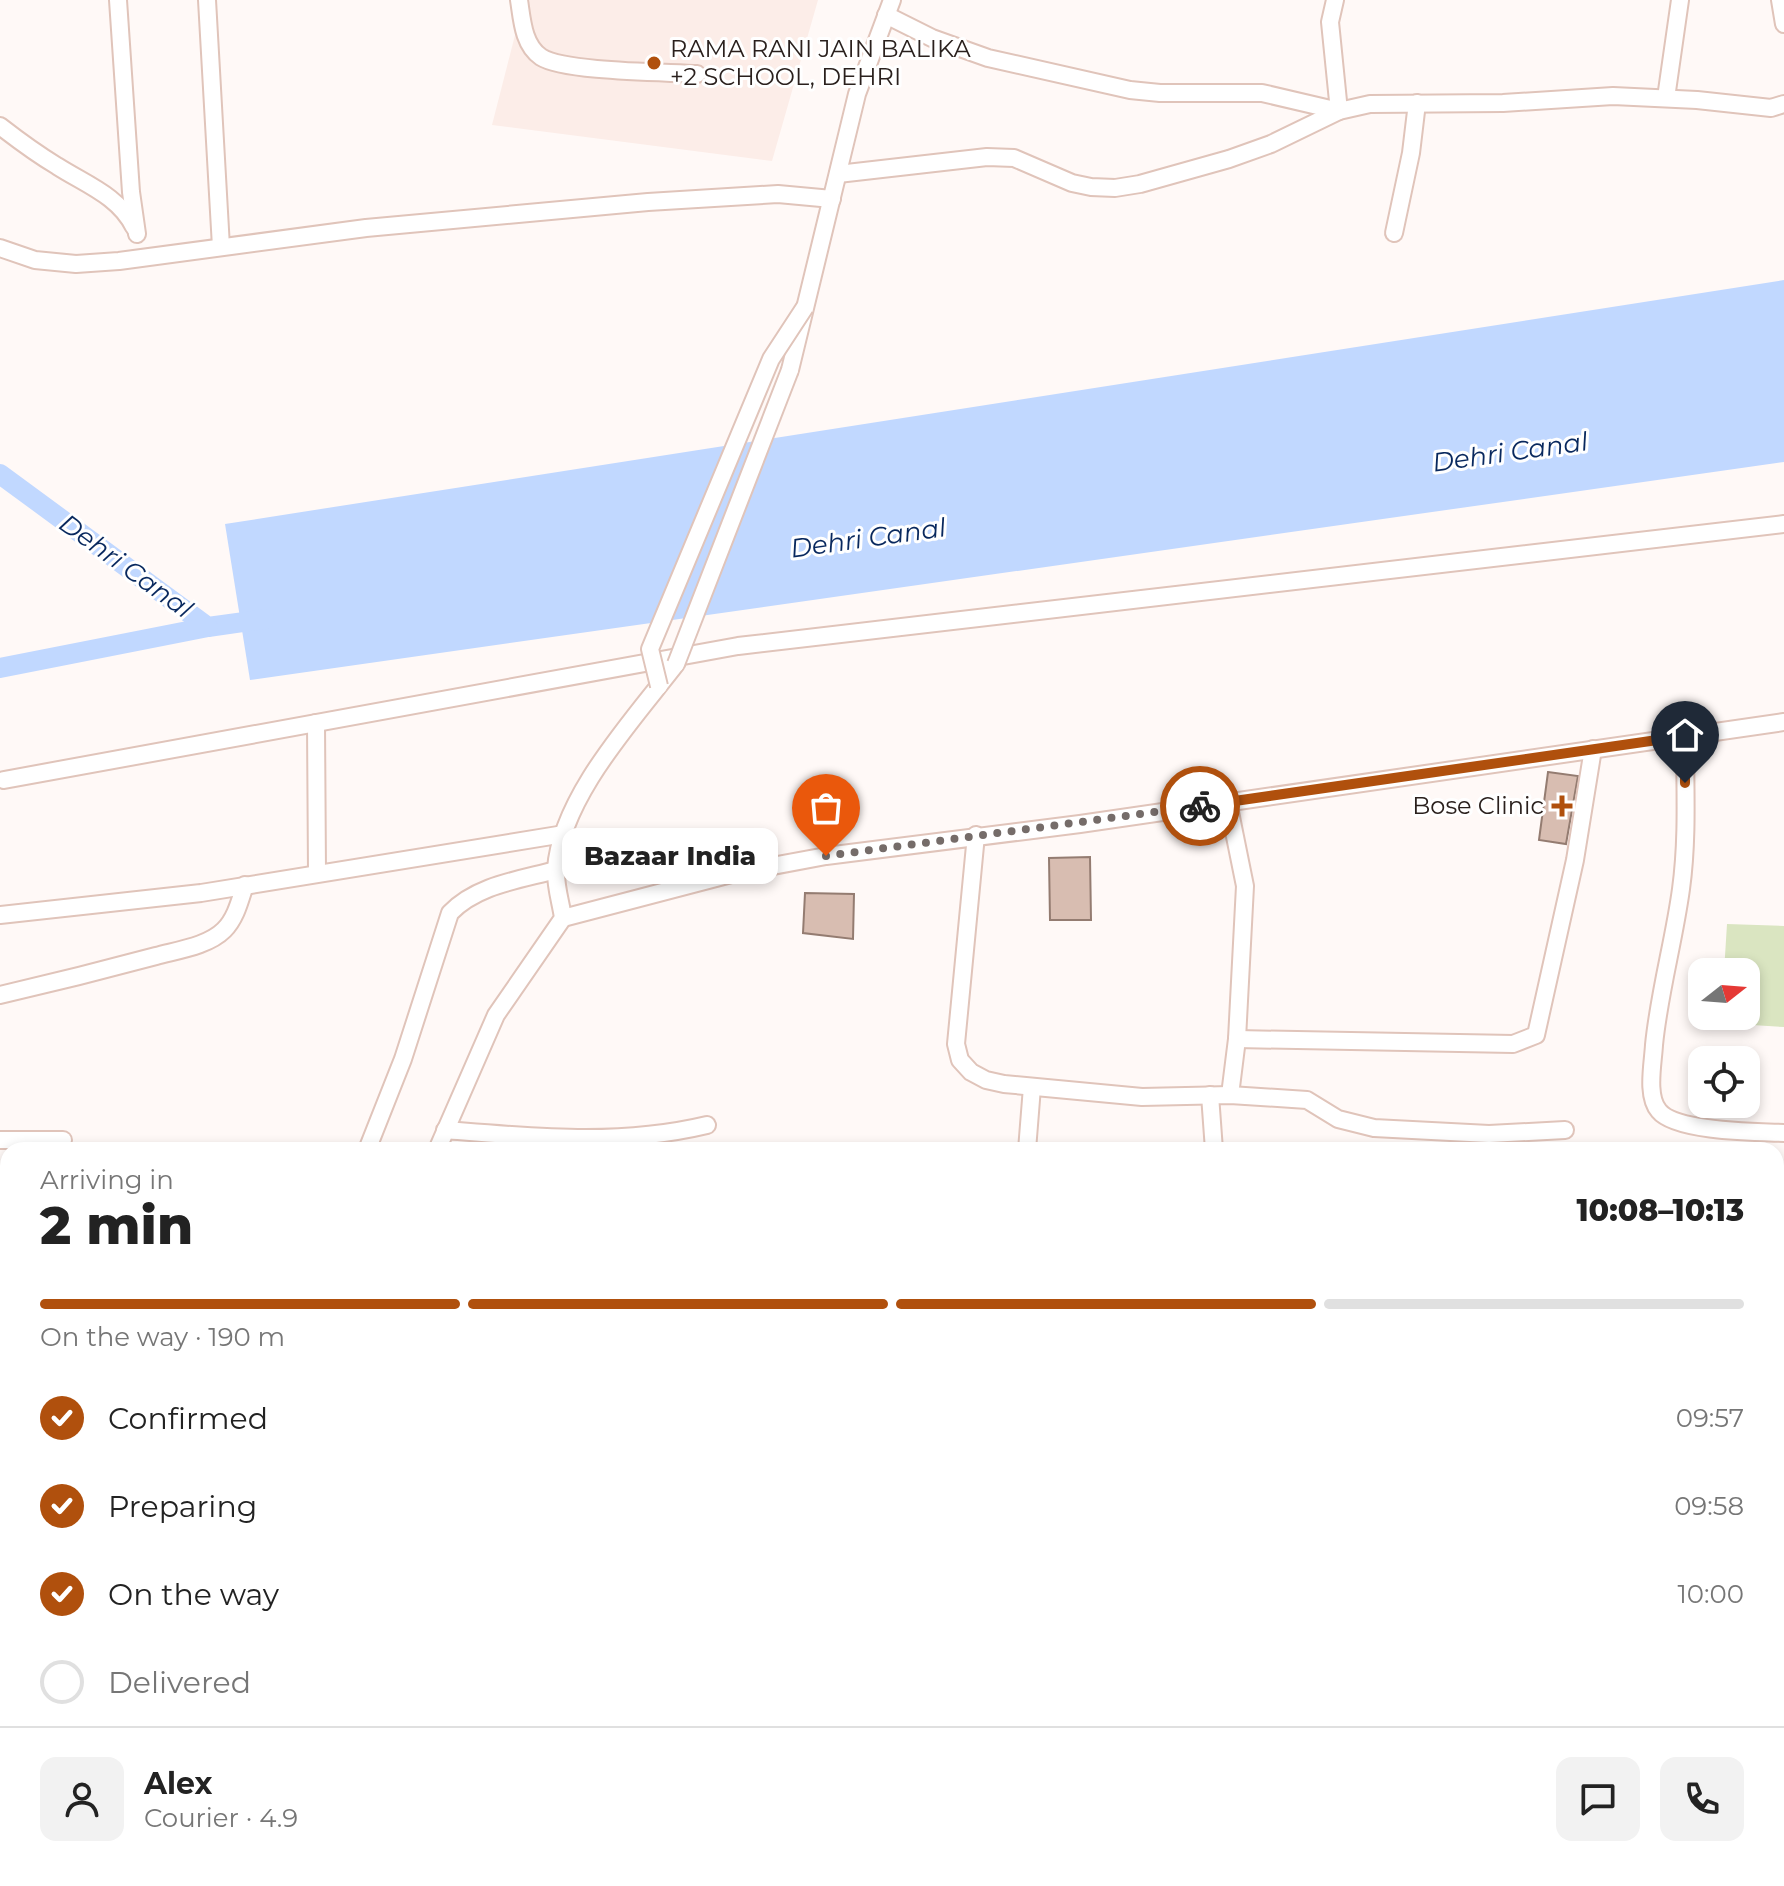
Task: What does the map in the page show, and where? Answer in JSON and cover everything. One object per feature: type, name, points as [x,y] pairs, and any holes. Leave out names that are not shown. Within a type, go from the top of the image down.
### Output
[{"type":"street","points":[[118,0],[131,192],[137,234]]},
{"type":"street","points":[[207,0],[221,247]]},
{"type":"street","points":[[519,0],[524,33],[541,57],[588,67],[697,74]]},
{"type":"street","points":[[1335,0],[1330,22],[1339,111]]},
{"type":"street","points":[[1666,98],[1680,0]]},
{"type":"street","points":[[1780,0],[1784,24]]},
{"type":"street","points":[[563,918],[556,870],[564,834],[599,765],[676,664],[790,370],[857,94],[889,8],[932,38],[988,58],[1130,90],[1262,93],[1339,111]]},
{"type":"street","points":[[838,174],[987,157],[1014,158],[1072,183],[1115,188],[1140,184],[1252,151],[1339,111],[1370,104],[1503,103],[1613,96],[1771,108],[1784,104]]},
{"type":"street","points":[[1394,233],[1411,153],[1417,103]]},
{"type":"street","points":[[0,126],[111,198],[130,218],[146,257]]},
{"type":"street","points":[[0,248],[35,260],[76,264],[366,228],[648,202],[778,194],[832,199]]},
{"type":"street","points":[[659,686],[650,649],[771,359],[805,307]]},
{"type":"street","points":[[4,780],[738,646],[1784,524]]},
{"type":"street","points":[[440,1142],[496,1015],[563,918],[664,890],[788,862],[976,835],[1080,824],[1784,722]]},
{"type":"street","points":[[316,723],[317,872]]},
{"type":"street","points":[[1685,736],[1686,807],[1681,888],[1655,1032],[1653,1096],[1665,1117],[1727,1130],[1784,1133]]},
{"type":"street","points":[[1237,1039],[1513,1044],[1536,1035],[1575,860],[1593,749]]},
{"type":"street","points":[[1228,802],[1245,886],[1237,1039],[1230,1095]]},
{"type":"street","points":[[0,915],[201,893],[564,834]]},
{"type":"street","points":[[976,835],[956,1044],[960,1060],[971,1072],[986,1080],[1142,1097],[1230,1095],[1307,1100],[1338,1119],[1374,1128],[1489,1134],[1565,1130]]},
{"type":"street","points":[[370,1142],[403,1059],[450,913],[459,904],[493,886],[556,870]]},
{"type":"street","points":[[0,995],[94,973],[198,944],[216,936],[227,927],[235,914],[245,885]]},
{"type":"street","points":[[1028,1142],[1032,1087]]},
{"type":"street","points":[[1210,1095],[1213,1142]]},
{"type":"street","points":[[445,1130],[555,1138],[626,1139],[660,1136],[707,1125]]},
{"type":"street","points":[[0,1140],[63,1140]]},
{"type":"shaded area","name":"RAMA RANI JAIN BALIKA +2 SCHOOL, DEHRI","points":[[524,0],[818,0],[772,161],[492,125]]},
{"type":"green space","points":[[1727,924],[1784,926],[1784,1027],[1760,1026],[1760,958],[1725,958]]},
{"type":"water","points":[[1784,280],[1784,462],[250,680],[225,524]]},
{"type":"building","points":[[1548,772],[1578,776],[1566,844],[1539,840]]},
{"type":"building","points":[[1090,857],[1091,920],[1050,920],[1049,858]]},
{"type":"building","points":[[805,893],[854,894],[853,939],[803,933]]},
{"type":"waterway","name":"Dehri Canal","points":[[0,474],[208,627],[265,619]]},
{"type":"waterway","points":[[0,668],[208,627]]},
{"type":"way so far","points":[[826,856],[1200,806]]},
{"type":"place","name":"RAMA RANI JAIN BALIKA +2 SCHOOL, DEHRI","points":[[654,63]]},
{"type":"place","name":"Bose Clinic","points":[[1562,806]]},
{"type":"place","name":"Bazaar India","points":[[826,856]]},
{"type":"route","points":[[1200,806],[1685,736],[1685,783]]}]
